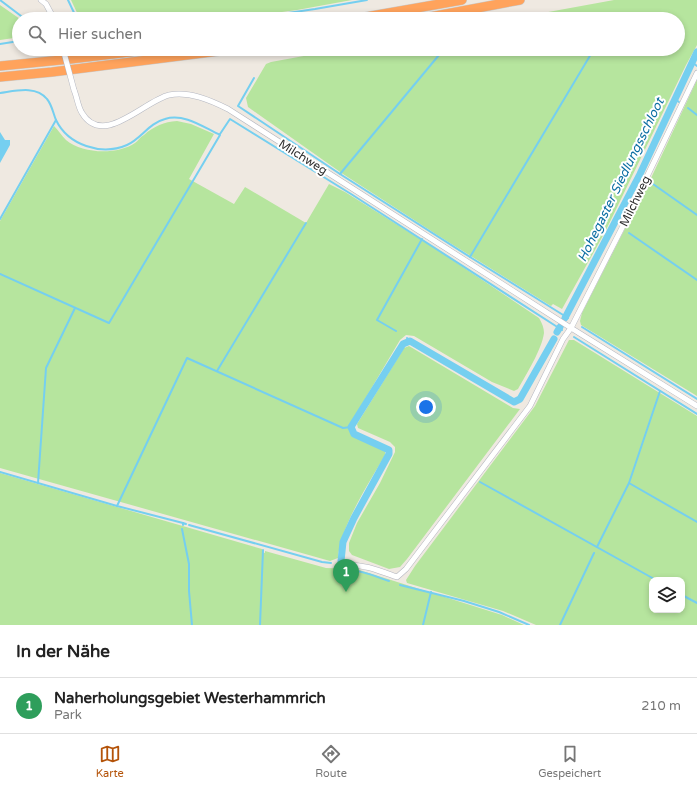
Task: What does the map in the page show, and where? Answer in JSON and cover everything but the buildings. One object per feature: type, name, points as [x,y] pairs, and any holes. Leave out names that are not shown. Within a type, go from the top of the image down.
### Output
[{"type":"highway","points":[[394,12],[462,0]]},
{"type":"highway","points":[[456,12],[520,0]]},
{"type":"highway","points":[[0,66],[91,56]]},
{"type":"highway","points":[[0,77],[179,56]]},
{"type":"street","points":[[41,0],[46,4],[50,12]]},
{"type":"street","name":"Milchweg","points":[[65,56],[82,113],[88,120],[97,126],[117,124],[153,101],[169,95],[191,95],[210,100],[228,109],[571,328],[697,406]]},
{"type":"street","name":"Milchweg","points":[[571,328],[626,220],[697,73]]},
{"type":"street","points":[[345,565],[356,564],[397,577],[406,569],[530,406],[563,340],[571,328]]},
{"type":"green space","points":[[71,0],[352,0],[282,12],[77,12]]},
{"type":"green space","points":[[614,0],[697,0],[697,45],[605,232],[562,309],[553,304],[551,306],[442,238],[343,174],[248,107],[246,98],[266,64],[304,56],[685,56],[685,12],[548,12]]},
{"type":"green space","points":[[0,5],[12,13],[12,38],[0,40]]},
{"type":"green space","points":[[697,80],[697,396],[581,325],[580,321],[582,313],[652,176]]},
{"type":"green space","points":[[177,121],[191,124],[214,134],[189,179],[234,204],[245,187],[306,223],[329,184],[345,192],[436,249],[539,318],[543,326],[543,339],[537,354],[518,389],[514,391],[492,382],[414,336],[406,335],[400,340],[349,426],[352,436],[383,449],[385,455],[356,505],[344,533],[338,558],[330,561],[0,468],[0,221],[54,126],[66,140],[73,145],[91,150],[110,151],[128,147],[159,125]]},
{"type":"green space","points":[[569,340],[574,340],[697,416],[697,625],[536,625],[503,611],[407,583],[406,580],[535,406]]},
{"type":"green space","points":[[409,346],[513,408],[520,409],[407,559],[400,567],[389,569],[352,555],[349,551],[349,543],[357,523],[380,483],[395,452],[395,447],[390,442],[358,428],[357,424],[404,348]]},
{"type":"green space","points":[[0,473],[262,549],[262,552],[265,553],[265,551],[326,568],[356,569],[502,615],[524,625],[0,625]]},
{"type":"water","points":[[0,132],[5,140],[10,140],[10,145],[0,163]]},
{"type":"waterway","points":[[0,0],[16,12]]},
{"type":"waterway","points":[[68,0],[74,12]]},
{"type":"waterway","points":[[295,12],[367,0]]},
{"type":"waterway","points":[[0,44],[12,42]]},
{"type":"waterway","name":"Hohegaster Siedlungsschloot","points":[[565,318],[640,174],[697,52]]},
{"type":"waterway","points":[[254,78],[238,106],[340,174],[438,56]]},
{"type":"waterway","points":[[340,174],[470,257],[590,56]]},
{"type":"waterway","name":"Hohegaster Siedlungsschloot","points":[[693,63],[697,66]]},
{"type":"waterway","points":[[0,93],[19,90],[31,90],[37,92],[49,101],[56,120],[0,219]]},
{"type":"waterway","name":"Hohegaster Siedlungsschloot","points":[[675,99],[679,102]]},
{"type":"waterway","points":[[688,108],[697,115]]},
{"type":"waterway","points":[[0,274],[109,323],[220,135],[186,119],[172,118],[159,121],[127,145],[117,148],[96,149],[77,142],[68,136],[61,129],[56,120]]},
{"type":"waterway","points":[[220,134],[230,119],[351,194],[562,330]]},
{"type":"waterway","name":"Hohegaster Siedlungsschloot","points":[[640,174],[644,177]]},
{"type":"waterway","points":[[653,184],[697,215]]},
{"type":"waterway","points":[[217,371],[306,223]]},
{"type":"waterway","points":[[629,233],[697,280]]},
{"type":"waterway","points":[[396,331],[377,320],[422,239]]},
{"type":"waterway","points":[[470,257],[568,318]]},
{"type":"waterway","points":[[38,483],[46,368],[75,308]]},
{"type":"waterway","name":"Hohegaster Siedlungsschloot","points":[[557,332],[560,327]]},
{"type":"waterway","points":[[582,327],[697,399]]},
{"type":"waterway","points":[[574,337],[697,414]]},
{"type":"waterway","name":"Hohegaster Siedlungsschloot","points":[[407,338],[410,341]]},
{"type":"waterway","name":"Hohegaster Siedlungsschloot","points":[[341,561],[343,542],[354,518],[389,454],[389,450],[354,434],[351,427],[403,344],[410,341],[514,402],[520,399],[554,339]]},
{"type":"waterway","points":[[183,523],[117,506],[187,358],[343,428],[351,427]]},
{"type":"waterway","points":[[597,547],[629,483],[660,391]]},
{"type":"waterway","points":[[0,472],[117,506]]},
{"type":"waterway","points":[[480,482],[651,577]]},
{"type":"waterway","points":[[629,483],[697,522]]},
{"type":"waterway","name":"Hohegaster Siedlungsschloot","points":[[183,525],[183,523],[186,524]]},
{"type":"waterway","name":"Hohegaster Siedlungsschloot","points":[[189,525],[322,562],[331,563]]},
{"type":"waterway","name":"Hohegaster Siedlungsschloot","points":[[182,529],[189,564],[189,591],[192,625]]},
{"type":"waterway","points":[[260,625],[263,550]]},
{"type":"waterway","points":[[560,625],[594,553]]},
{"type":"waterway","points":[[341,577],[342,569]]},
{"type":"waterway","points":[[342,571],[348,570],[360,572],[389,581]]},
{"type":"waterway","points":[[400,585],[464,601],[499,612],[529,625]]},
{"type":"waterway","points":[[423,625],[431,592]]},
{"type":"waterway","points":[[685,597],[697,603]]},
{"type":"place","name":"Naherholungsgebiet Westerhammrich","points":[[346,592]]}]
